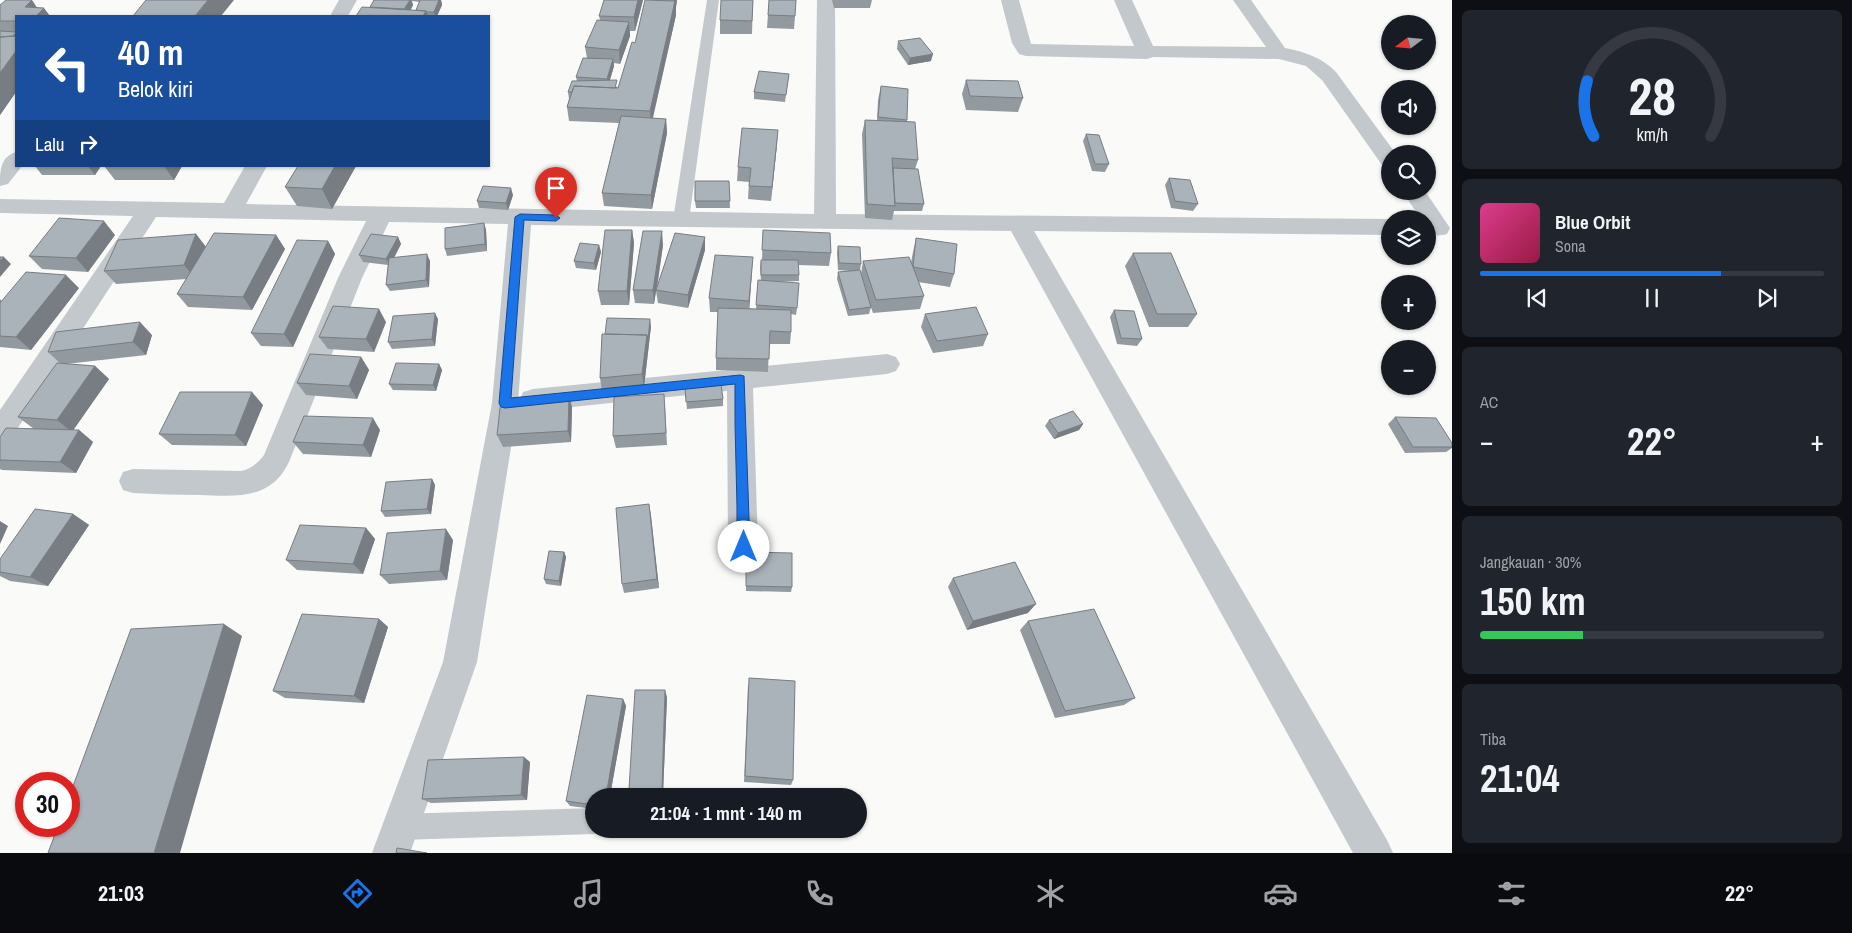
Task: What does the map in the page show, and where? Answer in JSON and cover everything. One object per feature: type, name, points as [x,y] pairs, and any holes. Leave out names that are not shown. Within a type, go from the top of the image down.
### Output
[{"type":"street","points":[[340,15],[348,0]]},
{"type":"street","points":[[825,221],[826,0]]},
{"type":"street","points":[[1010,0],[1021,43],[1026,50],[1147,53],[1278,53],[1294,55],[1320,66],[1381,148]]},
{"type":"street","points":[[1123,0],[1147,53]]},
{"type":"street","points":[[1242,0],[1278,53]]},
{"type":"street","points":[[0,179],[15,160]]},
{"type":"street","points":[[231,211],[255,167]]},
{"type":"street","points":[[1419,200],[1439,228]]},
{"type":"street","points":[[0,206],[681,220],[1381,227]]},
{"type":"street","points":[[0,432],[150,209]]},
{"type":"street","points":[[133,481],[241,484],[255,481],[269,472],[275,462],[350,278],[380,214]]},
{"type":"street","points":[[395,840],[460,662],[505,403],[520,217]]},
{"type":"street","points":[[1018,222],[1374,853]]},
{"type":"street","points":[[505,403],[887,364]]},
{"type":"street","points":[[740,379],[744,547]]},
{"type":"lane","points":[[681,220],[713,0]]},
{"type":"lane","points":[[395,840],[585,822]]},
{"type":"building","points":[[6,0],[32,0],[25,7],[44,8],[37,15],[15,15],[15,21],[0,21],[0,5]]},
{"type":"building","points":[[146,0],[208,0],[196,15],[134,15]]},
{"type":"building","points":[[374,0],[410,0],[404,9],[370,7]]},
{"type":"building","points":[[420,0],[439,0],[434,12],[427,12],[416,10]]},
{"type":"building","points":[[604,0],[638,0],[634,17],[599,16]]},
{"type":"building","points":[[645,0],[675,1],[650,111],[567,107],[574,86],[618,88],[632,42],[635,43]]},
{"type":"building","points":[[721,0],[753,0],[752,21],[720,20]]},
{"type":"building","points":[[769,0],[796,0],[795,16],[768,15]]},
{"type":"building","points":[[362,7],[426,11],[424,15],[357,15]]},
{"type":"building","points":[[597,20],[629,22],[619,50],[585,47]]},
{"type":"building","points":[[0,31],[15,32],[13,36],[0,37]]},
{"type":"building","points":[[15,36],[15,52],[0,73],[0,37]]},
{"type":"building","points":[[920,38],[933,54],[910,58],[898,41]]},
{"type":"building","points":[[583,58],[613,59],[607,79],[576,77]]},
{"type":"building","points":[[759,71],[789,74],[786,95],[754,92]]},
{"type":"building","points":[[617,80],[615,88],[574,86],[572,92],[568,92],[572,81]]},
{"type":"building","points":[[966,80],[1018,81],[1023,98],[970,96]]},
{"type":"building","points":[[881,86],[908,89],[907,120],[878,117]]},
{"type":"building","points":[[621,116],[666,119],[651,195],[602,193]]},
{"type":"building","points":[[865,120],[915,122],[918,160],[892,158],[895,206],[867,204]]},
{"type":"building","points":[[742,128],[778,130],[772,187],[749,186],[751,168],[738,167]]},
{"type":"building","points":[[1086,134],[1099,135],[1109,164],[1095,164]]},
{"type":"building","points":[[297,167],[334,167],[322,189],[285,187]]},
{"type":"building","points":[[893,168],[918,169],[924,204],[895,203]]},
{"type":"building","points":[[1169,178],[1190,180],[1198,204],[1175,201]]},
{"type":"building","points":[[695,181],[729,181],[730,201],[695,201]]},
{"type":"building","points":[[483,186],[511,188],[506,203],[477,201]]},
{"type":"building","points":[[59,218],[104,221],[76,258],[29,256]]},
{"type":"building","points":[[484,223],[485,244],[445,249],[445,228]]},
{"type":"building","points":[[605,230],[632,230],[627,291],[598,291]]},
{"type":"building","points":[[763,230],[830,233],[831,253],[762,250]]},
{"type":"building","points":[[643,231],[662,231],[653,290],[633,290]]},
{"type":"building","points":[[214,233],[276,235],[243,297],[177,294]]},
{"type":"building","points":[[675,233],[705,237],[688,295],[656,290]]},
{"type":"building","points":[[196,234],[184,265],[104,271],[118,240]]},
{"type":"building","points":[[371,234],[398,237],[386,259],[359,255]]},
{"type":"building","points":[[916,238],[957,244],[954,274],[913,267]]},
{"type":"building","points":[[297,240],[328,241],[284,334],[251,333]]},
{"type":"building","points":[[580,243],[599,245],[594,263],[574,261]]},
{"type":"building","points":[[838,246],[860,247],[861,264],[839,263]]},
{"type":"building","points":[[1133,253],[1171,253],[1197,314],[1157,314]]},
{"type":"building","points":[[427,254],[426,280],[386,285],[389,258]]},
{"type":"building","points":[[715,255],[753,257],[749,301],[709,298]]},
{"type":"building","points":[[909,257],[924,296],[876,300],[863,261]]},
{"type":"building","points":[[761,260],[798,260],[799,275],[761,275]]},
{"type":"building","points":[[860,270],[871,307],[849,310],[838,272]]},
{"type":"building","points":[[26,272],[66,275],[16,337],[0,336],[0,303]]},
{"type":"building","points":[[758,280],[799,283],[797,308],[756,305]]},
{"type":"building","points":[[333,306],[379,309],[366,339],[319,337]]},
{"type":"building","points":[[976,307],[988,334],[937,341],[925,314]]},
{"type":"building","points":[[718,308],[791,310],[791,332],[770,331],[769,359],[716,358]]},
{"type":"building","points":[[1114,310],[1134,311],[1142,339],[1121,338]]},
{"type":"building","points":[[435,313],[432,339],[388,342],[393,316]]},
{"type":"building","points":[[607,318],[650,319],[648,341],[647,335],[605,334]]},
{"type":"building","points":[[140,322],[133,342],[48,352],[56,332]]},
{"type":"building","points":[[602,334],[647,335],[642,374],[600,378]]},
{"type":"building","points":[[310,354],[361,357],[349,386],[297,383]]},
{"type":"building","points":[[57,363],[95,366],[57,420],[18,417]]},
{"type":"building","points":[[396,363],[439,364],[433,385],[389,384]]},
{"type":"building","points":[[721,384],[723,399],[686,402],[685,387]]},
{"type":"building","points":[[180,392],[252,392],[235,435],[159,434]]},
{"type":"building","points":[[664,394],[666,433],[613,436],[614,397]]},
{"type":"building","points":[[569,395],[568,431],[497,435],[501,399]]},
{"type":"building","points":[[1073,411],[1083,424],[1058,433],[1049,420]]},
{"type":"building","points":[[304,416],[373,418],[363,445],[293,442]]},
{"type":"building","points":[[1395,417],[1436,418],[1452,443],[1452,447],[1413,447]]},
{"type":"building","points":[[6,428],[79,430],[60,462],[0,460],[0,437]]},
{"type":"building","points":[[432,479],[427,509],[381,511],[386,482]]},
{"type":"building","points":[[649,504],[657,579],[622,584],[616,508]]},
{"type":"building","points":[[35,509],[73,514],[30,577],[0,572],[0,559]]},
{"type":"building","points":[[300,525],[366,528],[353,564],[286,560]]},
{"type":"building","points":[[446,529],[440,571],[380,575],[387,533]]},
{"type":"building","points":[[549,551],[564,552],[559,581],[544,579]]},
{"type":"building","points":[[746,552],[792,553],[792,587],[746,586]]},
{"type":"building","points":[[1015,562],[1036,604],[973,621],[953,578]]},
{"type":"building","points":[[1094,609],[1135,698],[1065,711],[1028,621]]},
{"type":"building","points":[[302,614],[379,619],[354,696],[273,691]]},
{"type":"building","points":[[224,624],[154,853],[48,853],[54,837],[80,837],[80,772],[78,772],[131,629]]},
{"type":"building","points":[[749,678],[795,681],[793,780],[745,776]]},
{"type":"building","points":[[635,690],[665,690],[662,788],[629,788]]},
{"type":"building","points":[[587,695],[623,699],[607,788],[585,788],[585,804],[566,801]]},
{"type":"building","points":[[524,757],[521,795],[422,799],[428,760]]},
{"type":"building","points":[[397,848],[427,853],[396,853]]},
{"type":"route","points":[[556,218],[520,217],[505,403],[740,379],[744,547]]}]
